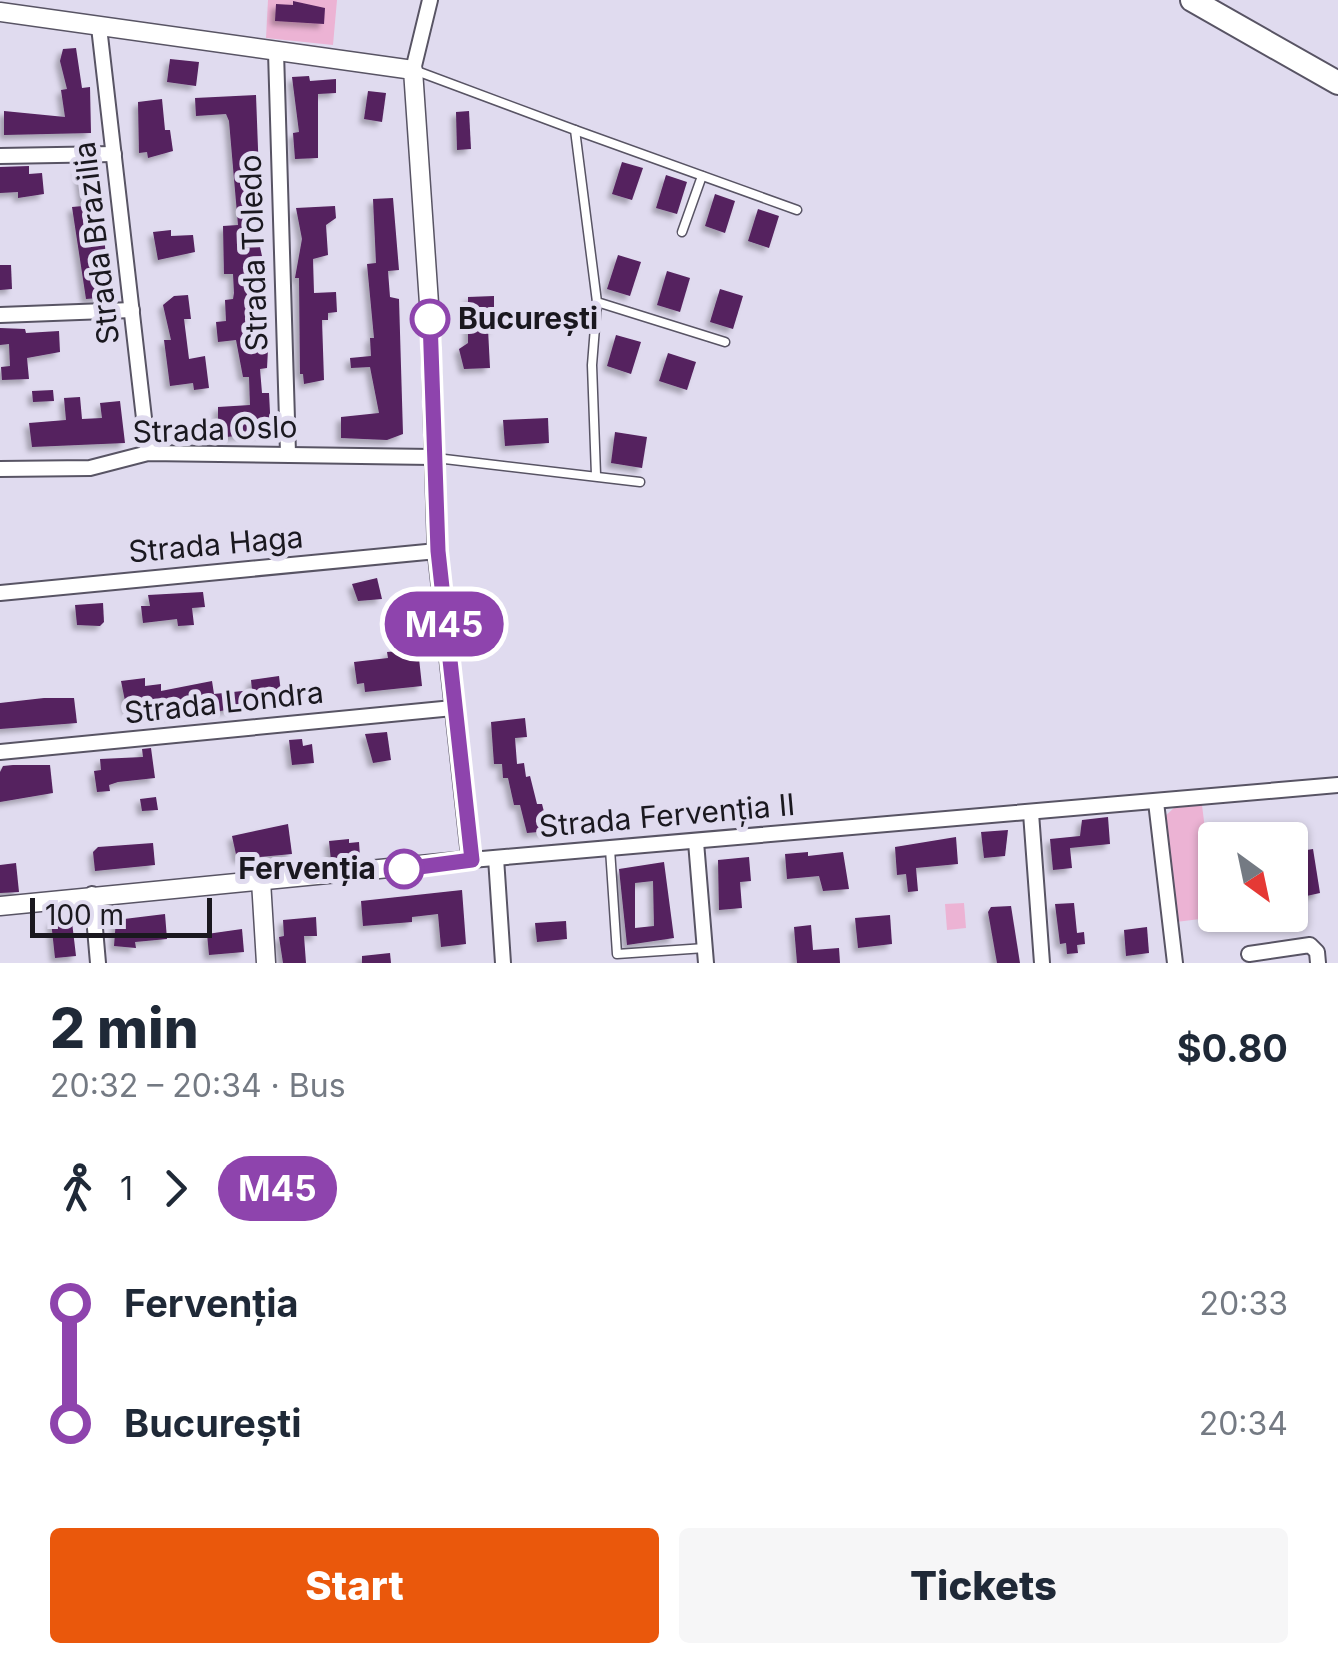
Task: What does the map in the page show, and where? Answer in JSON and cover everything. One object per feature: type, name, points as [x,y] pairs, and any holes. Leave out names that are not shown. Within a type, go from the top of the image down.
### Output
[{"type":"main road","points":[[1192,0],[1338,83]]},
{"type":"street","points":[[430,0],[414,70],[430,318],[432,457],[452,708],[472,860]]},
{"type":"street","points":[[0,12],[414,70]]},
{"type":"street","name":"Strada Brazilia","points":[[99,27],[148,453]]},
{"type":"street","name":"Strada Toledo","points":[[276,52],[288,453]]},
{"type":"street","points":[[0,156],[114,154]]},
{"type":"street","points":[[0,315],[132,310]]},
{"type":"street","name":"Strada Oslo","points":[[0,469],[90,468],[148,453],[432,457]]},
{"type":"street","name":"Strada Haga","points":[[0,593],[438,551]]},
{"type":"street","name":"Strada Londra","points":[[0,752],[452,708]]},
{"type":"street","name":"Strada Fervenția II","points":[[0,906],[92,894],[1338,785]]},
{"type":"street","points":[[1156,802],[1175,963]]},
{"type":"street","points":[[1031,812],[1042,963]]},
{"type":"street","points":[[696,842],[706,955]]},
{"type":"street","points":[[496,858],[503,963]]},
{"type":"street","points":[[261,881],[266,963]]},
{"type":"street","points":[[92,894],[98,963]]},
{"type":"street","points":[[1249,954],[1310,945],[1317,952],[1318,963]]},
{"type":"lane","points":[[414,70],[797,210]]},
{"type":"lane","points":[[575,130],[591,228],[591,283],[597,302],[592,365],[596,475]]},
{"type":"lane","points":[[682,232],[702,176]]},
{"type":"lane","points":[[597,302],[725,342]]},
{"type":"lane","points":[[432,457],[640,482]]},
{"type":"lane","points":[[610,849],[617,954],[706,955]]},
{"type":"shaded area","points":[[268,0],[337,0],[333,45],[266,38]]},
{"type":"shaded area","points":[[1202,805],[1204,822],[1198,822],[1198,919],[1176,922],[1164,817],[1174,808]]},
{"type":"shaded area","points":[[964,903],[966,928],[947,930],[945,904]]},
{"type":"building","points":[[293,1],[325,8],[324,24],[275,21],[276,4],[293,5]]},
{"type":"building","points":[[76,48],[82,88],[90,87],[91,133],[4,135],[4,111],[65,117],[61,90],[67,89],[60,61],[63,49]]},
{"type":"building","points":[[170,59],[199,62],[196,86],[167,82]]},
{"type":"building","points":[[309,76],[310,81],[336,79],[336,93],[318,94],[318,158],[295,159],[293,133],[299,132],[292,77]]},
{"type":"building","points":[[368,91],[386,93],[382,122],[364,119]]},
{"type":"building","points":[[256,95],[261,229],[256,229],[264,265],[259,266],[261,303],[265,303],[266,315],[260,316],[268,349],[267,368],[260,369],[262,393],[269,393],[271,432],[218,438],[218,434],[210,434],[210,421],[218,421],[218,407],[250,405],[249,377],[243,377],[236,340],[218,342],[216,322],[226,321],[225,300],[233,299],[234,293],[233,274],[224,274],[223,226],[238,225],[229,121],[226,114],[196,116],[195,98]]},
{"type":"building","points":[[162,99],[165,130],[170,130],[173,151],[148,158],[147,152],[139,153],[138,102]]},
{"type":"building","points":[[469,111],[471,149],[457,150],[456,112]]},
{"type":"building","points":[[622,162],[643,168],[632,200],[612,194]]},
{"type":"building","points":[[97,165],[110,297],[86,299],[72,207],[83,206],[78,168]]},
{"type":"building","points":[[29,166],[29,174],[42,173],[44,194],[18,198],[18,192],[0,193],[0,167]]},
{"type":"building","points":[[666,175],[687,182],[677,214],[656,208]]},
{"type":"building","points":[[715,194],[735,201],[725,233],[705,226]]},
{"type":"building","points":[[393,198],[399,270],[388,271],[390,297],[399,299],[403,434],[387,440],[341,438],[341,417],[379,413],[370,367],[351,368],[350,358],[371,356],[370,338],[374,338],[367,264],[376,263],[373,199]]},
{"type":"building","points":[[335,206],[336,218],[326,225],[328,255],[313,259],[314,293],[336,292],[337,312],[328,313],[328,320],[322,320],[324,380],[304,384],[300,374],[299,278],[295,278],[302,239],[296,208]]},
{"type":"building","points":[[758,209],[779,216],[769,248],[748,241]]},
{"type":"building","points":[[171,230],[171,236],[193,235],[195,252],[158,260],[153,232]]},
{"type":"building","points":[[618,255],[641,262],[630,296],[607,289]]},
{"type":"building","points":[[0,265],[11,265],[12,289],[0,290]]},
{"type":"building","points":[[667,271],[690,278],[680,312],[657,305]]},
{"type":"building","points":[[720,289],[743,296],[733,329],[710,322]]},
{"type":"building","points":[[188,295],[191,319],[184,319],[189,359],[205,356],[209,388],[194,390],[193,383],[170,386],[164,340],[171,340],[163,305],[174,296]]},
{"type":"building","points":[[494,296],[494,329],[488,329],[490,368],[464,369],[459,349],[468,343],[468,297]]},
{"type":"building","points":[[0,328],[25,329],[26,333],[59,331],[60,352],[27,358],[29,379],[2,380],[1,367],[10,366],[9,344],[0,345]]},
{"type":"building","points":[[616,335],[641,342],[631,374],[607,366]]},
{"type":"building","points":[[668,353],[696,362],[687,390],[659,381]]},
{"type":"building","points":[[53,390],[54,401],[33,402],[32,391]]},
{"type":"building","points":[[80,397],[82,419],[102,418],[100,403],[120,401],[125,443],[32,447],[29,423],[66,420],[64,398]]},
{"type":"building","points":[[548,418],[549,443],[505,446],[503,420]]},
{"type":"building","points":[[615,432],[647,437],[642,468],[611,463]]},
{"type":"building","points":[[377,578],[382,599],[358,601],[352,584]]},
{"type":"building","points":[[203,592],[205,607],[192,608],[194,625],[178,626],[177,619],[143,623],[141,606],[150,606],[148,595]]},
{"type":"building","points":[[103,603],[104,622],[100,626],[77,625],[75,605]]},
{"type":"building","points":[[417,640],[422,686],[365,692],[364,683],[357,684],[354,662],[388,658],[387,652],[399,651],[399,642]]},
{"type":"building","points":[[279,676],[282,700],[215,712],[132,716],[132,710],[127,711],[121,681],[145,678],[145,686],[161,684],[161,691],[212,681],[214,694],[252,690],[251,680]]},
{"type":"building","points":[[74,698],[77,723],[0,729],[0,703]]},
{"type":"building","points":[[525,718],[527,737],[515,738],[517,764],[524,763],[549,831],[527,833],[520,805],[514,805],[508,778],[503,778],[502,764],[494,764],[491,722]]},
{"type":"building","points":[[387,732],[391,760],[373,763],[365,734]]},
{"type":"building","points":[[302,739],[303,746],[312,744],[314,763],[292,765],[289,740]]},
{"type":"building","points":[[151,748],[155,778],[118,782],[109,785],[110,791],[97,792],[94,771],[101,770],[100,759],[143,757],[142,749]]},
{"type":"building","points":[[50,765],[53,793],[0,802],[0,772],[3,766]]},
{"type":"building","points":[[156,797],[158,810],[142,811],[140,799]]},
{"type":"building","points":[[1108,817],[1110,844],[1070,848],[1072,868],[1053,870],[1050,839],[1080,836],[1082,820]]},
{"type":"building","points":[[288,824],[292,854],[237,859],[232,836]]},
{"type":"building","points":[[1008,830],[1005,856],[984,858],[981,832]]},
{"type":"building","points":[[956,837],[958,864],[916,868],[918,891],[908,892],[906,874],[897,875],[895,847]]},
{"type":"building","points":[[349,839],[349,843],[359,842],[360,857],[331,861],[329,841]]},
{"type":"building","points":[[153,843],[155,865],[95,871],[93,852],[98,847]]},
{"type":"building","points":[[1313,849],[1320,893],[1308,896],[1308,850]]},
{"type":"building","points":[[808,852],[808,856],[843,852],[849,889],[823,891],[819,876],[787,879],[785,854]]},
{"type":"building","points":[[749,857],[751,881],[740,882],[742,908],[719,910],[718,860]]},
{"type":"building","points":[[664,862],[674,938],[627,945],[619,869]],"holes":[[[653,881],[654,926],[635,928],[635,883]]]},
{"type":"building","points":[[16,863],[19,892],[0,893],[0,865]]},
{"type":"building","points":[[462,890],[466,944],[441,947],[438,914],[412,917],[412,922],[363,926],[361,901]]},
{"type":"building","points":[[1074,903],[1077,933],[1084,932],[1085,944],[1077,945],[1078,953],[1067,954],[1066,943],[1060,944],[1055,904]]},
{"type":"building","points":[[1011,906],[1020,963],[997,963],[988,912],[991,907]]},
{"type":"building","points":[[165,914],[167,939],[135,942],[136,948],[114,946],[116,920]]},
{"type":"building","points":[[890,915],[892,944],[858,948],[855,918]]},
{"type":"building","points":[[316,917],[317,936],[304,936],[306,963],[283,963],[279,937],[284,936],[283,920]]},
{"type":"building","points":[[61,920],[62,924],[72,922],[76,956],[55,958],[51,921]]},
{"type":"building","points":[[566,921],[567,939],[537,942],[535,923]]},
{"type":"building","points":[[811,925],[813,950],[839,948],[840,963],[797,963],[794,927]]},
{"type":"building","points":[[1147,927],[1149,953],[1126,956],[1124,930]]},
{"type":"building","points":[[242,929],[244,952],[209,955],[207,934]]},
{"type":"building","points":[[390,953],[391,963],[362,963],[362,956]]},
{"type":"bus line","name":"M45","points":[[404,869],[472,860],[452,708],[438,551],[430,319]]},
{"type":"place","name":"București","points":[[430,319]]},
{"type":"place","name":"Fervenția","points":[[404,869]]}]
